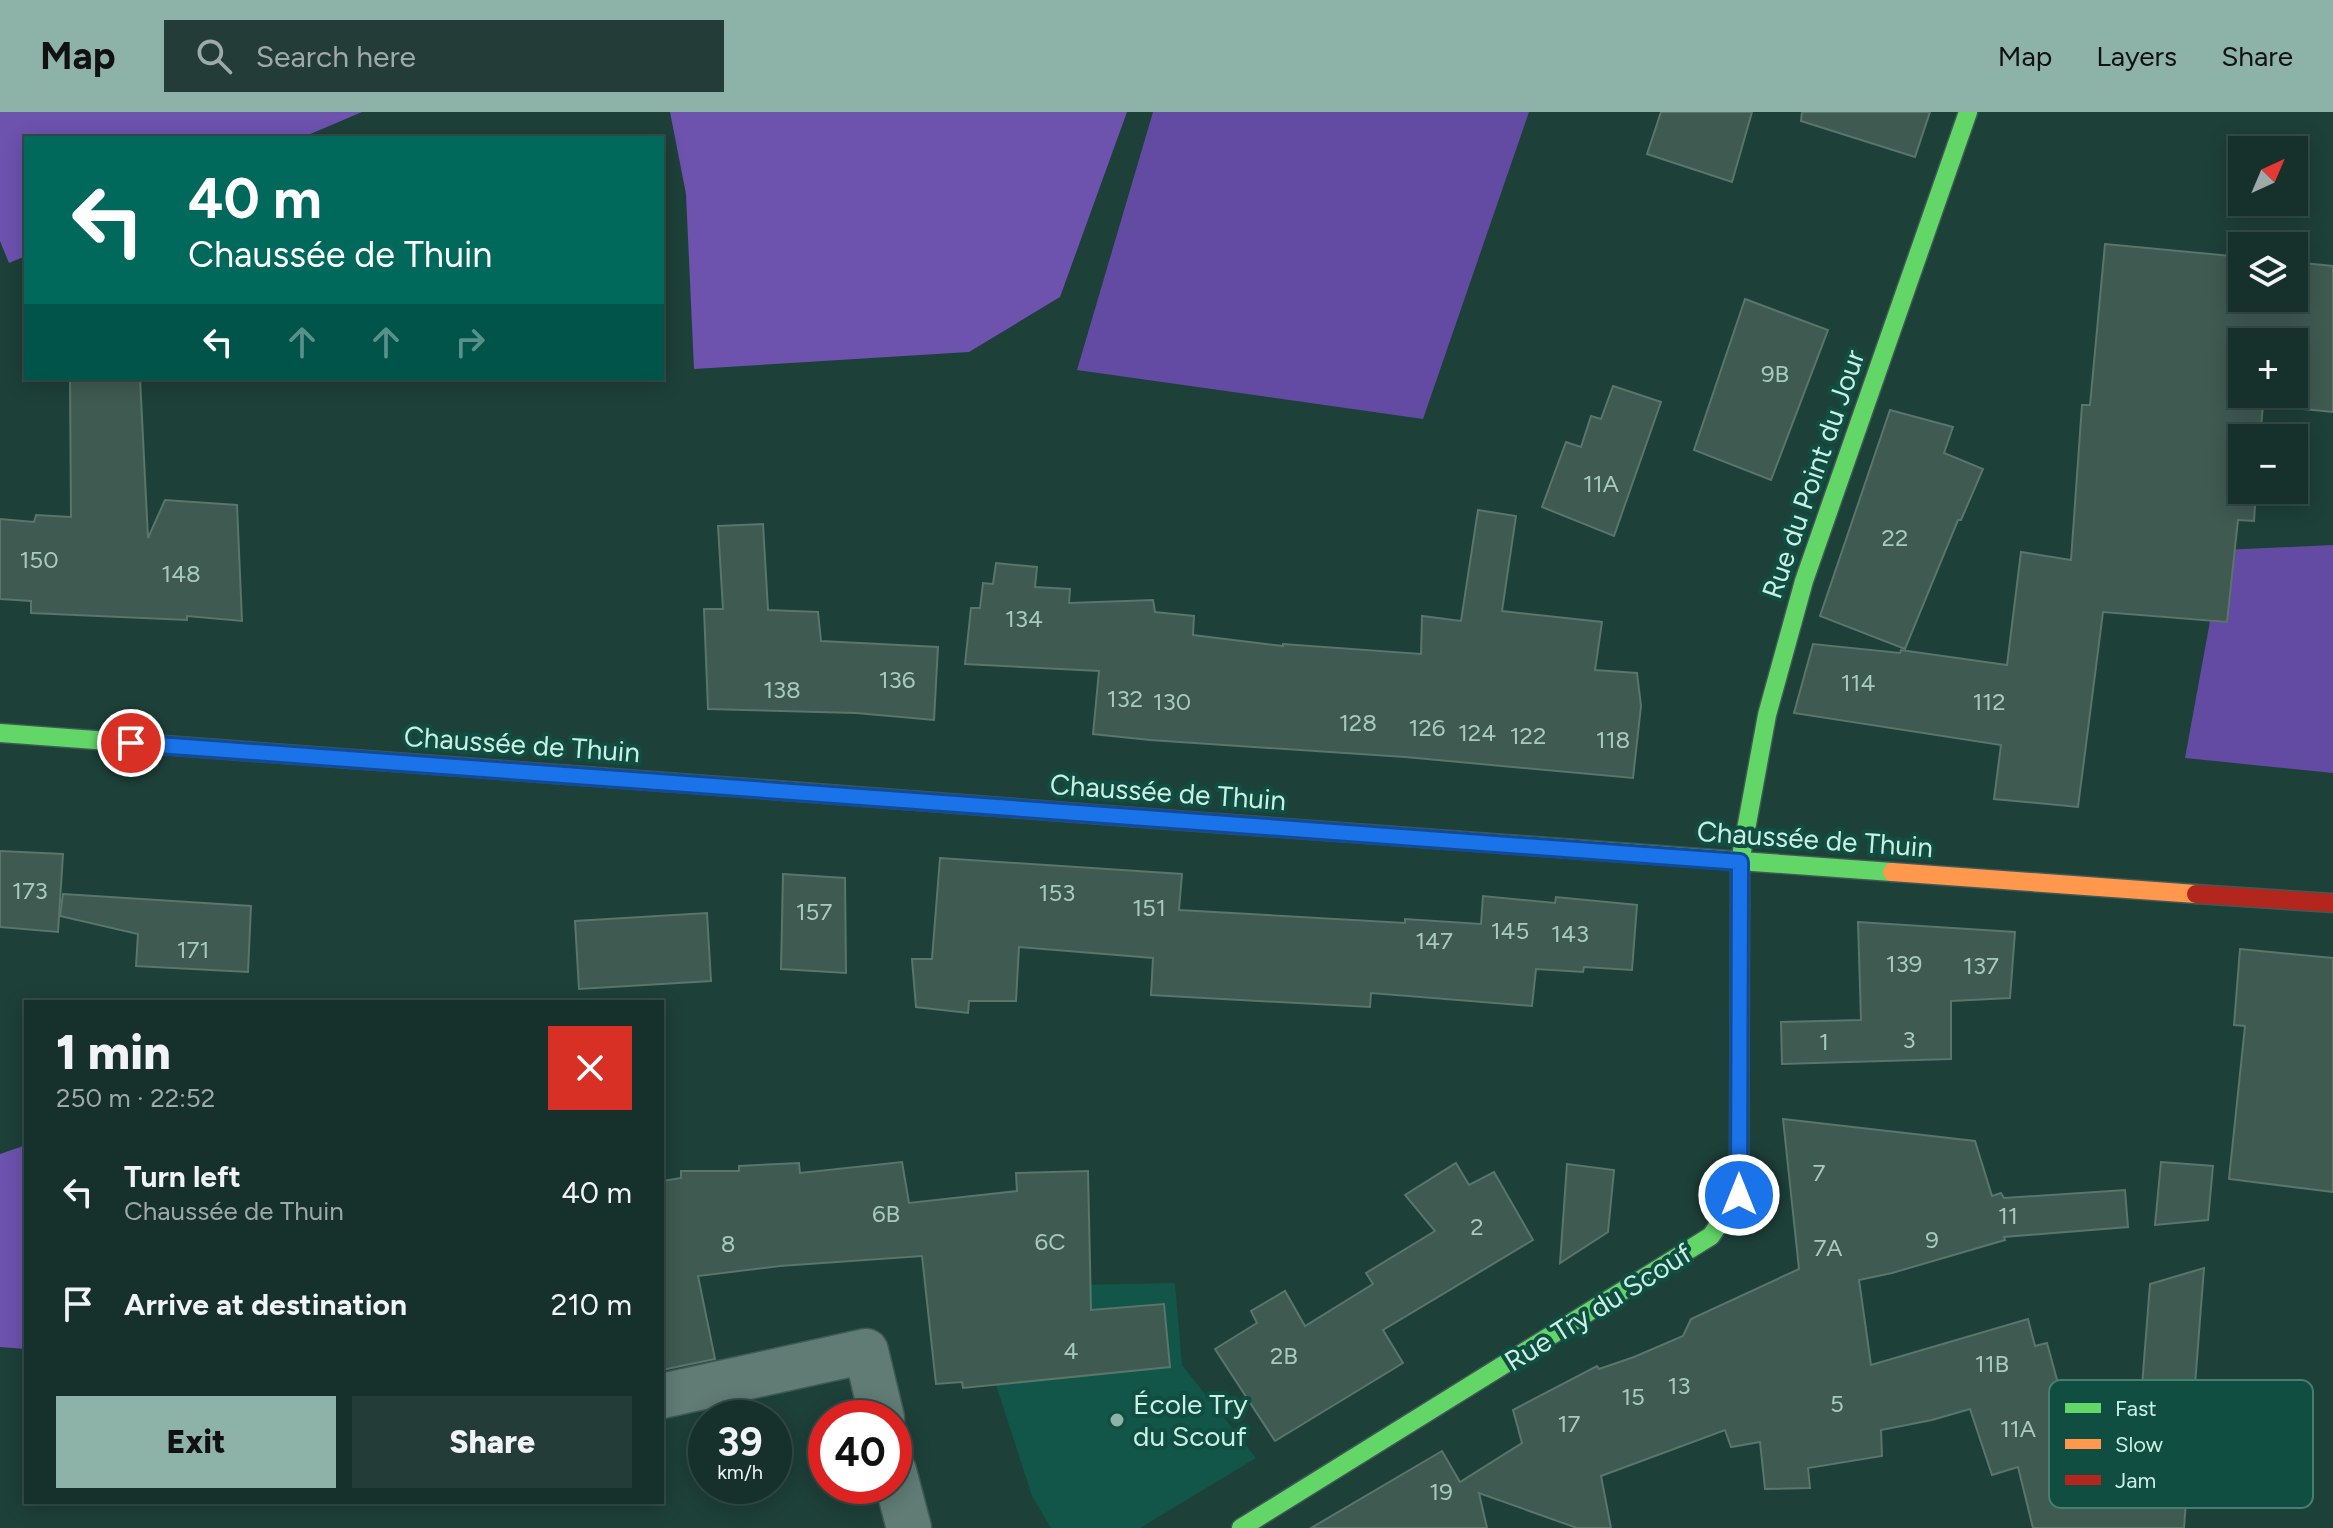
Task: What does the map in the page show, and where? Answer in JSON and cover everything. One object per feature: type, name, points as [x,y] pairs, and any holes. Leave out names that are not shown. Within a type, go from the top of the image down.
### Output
[{"type":"main road","name":"Rue du Point du Jour","points":[[1740,862],[1767,715],[1804,581],[1968,112]]},
{"type":"main road","name":"Chaussée de Thuin","points":[[0,733],[2333,903]]},
{"type":"main road","name":"Rue Try du Scouf","points":[[1241,1528],[1711,1236],[1739,1195],[1740,862]]},
{"type":"street","points":[[664,1396],[866,1351],[878,1400]]},
{"type":"street","points":[[903,1504],[909,1528]]},
{"type":"shaded area","points":[[0,112],[362,112],[306,136],[24,136],[24,257],[9,263],[0,241]]},
{"type":"shaded area","points":[[670,112],[1127,112],[1060,297],[969,352],[694,369],[686,194]]},
{"type":"shaded area","points":[[1153,112],[1529,112],[1423,419],[1077,370]]},
{"type":"shaded area","points":[[2333,545],[2333,773],[2185,758],[2223,550]]},
{"type":"shaded area","points":[[24,1146],[24,1349],[0,1347],[0,1154]]},
{"type":"shaded area","name":"École Try du Scouf","points":[[1175,1283],[1182,1365],[1256,1458],[1140,1528],[1051,1528],[1032,1496],[995,1382],[984,1287]]},
{"type":"building","points":[[1661,112],[1752,112],[1732,182],[1647,154]]},
{"type":"building","points":[[1802,112],[1930,112],[1915,157],[1801,121]]},
{"type":"building","points":[[2105,244],[2228,256],[2228,312],[2308,312],[2308,263],[2333,266],[2333,412],[2293,408],[2308,408],[2308,328],[2228,328],[2228,408],[2263,408],[2261,424],[2228,424],[2228,504],[2255,504],[2254,521],[2238,520],[2227,622],[2103,612],[2078,807],[1994,799],[2001,745],[1794,713],[1813,644],[1900,653],[1901,650],[2007,665],[2021,552],[2071,560],[2082,405],[2090,405]]},
{"type":"building","points":[[1745,299],[1828,330],[1771,480],[1694,450]]},
{"type":"building","points":[[70,380],[140,380],[148,538],[165,500],[237,505],[242,621],[187,616],[187,620],[31,613],[31,601],[0,599],[0,519],[34,522],[36,515],[71,517]]},
{"type":"building","points":[[1613,386],[1661,402],[1614,536],[1542,507],[1566,442],[1581,447],[1591,416],[1601,419]]},
{"type":"building","points":[[1890,410],[1953,427],[1944,453],[1983,469],[1961,520],[1958,520],[1905,649],[1820,616]]},
{"type":"building","points":[[1478,510],[1516,516],[1502,611],[1602,622],[1595,670],[1637,673],[1641,706],[1633,778],[1405,757],[1093,734],[1099,671],[965,664],[971,608],[980,608],[983,583],[993,584],[996,563],[1037,567],[1035,587],[1070,589],[1069,603],[1153,600],[1155,612],[1194,616],[1193,635],[1283,646],[1421,654],[1422,616],[1461,621]]},
{"type":"building","points":[[763,524],[768,610],[818,612],[821,641],[938,647],[934,720],[856,713],[708,709],[704,609],[723,609],[718,526]]},
{"type":"building","points":[[0,851],[63,854],[58,932],[0,927]]},
{"type":"building","points":[[940,858],[1182,874],[1179,910],[1405,923],[1405,919],[1481,924],[1483,896],[1555,903],[1556,897],[1637,905],[1632,970],[1584,967],[1583,972],[1536,969],[1532,1006],[1371,993],[1370,1007],[1151,995],[1153,958],[1019,947],[1016,1001],[969,1001],[968,1013],[916,1007],[912,959],[932,959]]},
{"type":"building","points":[[783,874],[845,878],[846,973],[781,969]]},
{"type":"building","points":[[63,894],[251,906],[248,972],[136,966],[138,934],[60,916]]},
{"type":"building","points":[[707,913],[711,981],[579,989],[575,921]]},
{"type":"building","points":[[1858,922],[2015,932],[2010,998],[1951,1001],[1951,1059],[1782,1064],[1781,1022],[1861,1020]]},
{"type":"building","points":[[2240,949],[2333,958],[2333,1192],[2229,1179],[2245,1026],[2234,1025]]},
{"type":"building","points":[[1783,1119],[1975,1141],[1992,1196],[2001,1193],[2004,1198],[2125,1190],[2128,1227],[2004,1237],[2005,1240],[1859,1280],[1871,1365],[2028,1319],[2035,1346],[2047,1343],[2057,1380],[2049,1380],[2049,1508],[2186,1508],[2184,1528],[2033,1528],[2018,1467],[1992,1475],[1970,1409],[1881,1430],[1882,1456],[1808,1468],[1810,1488],[1765,1489],[1760,1442],[1731,1447],[1725,1430],[1601,1476],[1611,1528],[1577,1528],[1479,1493],[1487,1528],[1311,1528],[1442,1451],[1460,1482],[1522,1443],[1513,1410],[1597,1366],[1599,1369],[1634,1357],[1683,1336],[1691,1319],[1799,1269]]},
{"type":"building","points":[[902,1162],[909,1203],[1017,1191],[1016,1173],[1088,1171],[1091,1310],[1164,1304],[1170,1367],[963,1388],[962,1382],[936,1384],[922,1256],[780,1266],[698,1276],[715,1359],[664,1370],[664,1181],[681,1178],[681,1171],[739,1171],[739,1166],[799,1163],[800,1173]]},
{"type":"building","points":[[2161,1162],[2213,1166],[2208,1220],[2155,1225]]},
{"type":"building","points":[[1456,1163],[1469,1185],[1494,1172],[1533,1240],[1383,1330],[1403,1363],[1275,1441],[1215,1349],[1257,1323],[1251,1311],[1285,1291],[1305,1326],[1373,1284],[1366,1273],[1435,1231],[1405,1195]]},
{"type":"building","points":[[1567,1164],[1614,1170],[1608,1232],[1560,1263]]},
{"type":"building","points":[[2204,1268],[2195,1380],[2142,1380],[2150,1284]]},
{"type":"traffic: fast","points":[[1740,906],[1740,862],[1767,715],[1804,581],[1968,112]]},
{"type":"traffic: fast","points":[[0,733],[774,790]]},
{"type":"traffic: fast","points":[[1132,817],[1892,872]]},
{"type":"traffic: fast","points":[[1241,1528],[1711,1236],[1730,1208]]},
{"type":"traffic: slow","points":[[774,790],[1132,817]]},
{"type":"traffic: slow","points":[[1892,872],[2196,894]]},
{"type":"traffic: jam","points":[[2196,894],[2333,903]]},
{"type":"traffic: jam","points":[[1730,1208],[1739,1195],[1740,906]]},
{"type":"place","name":"École Try du Scouf","points":[[1117,1420]]},
{"type":"route","points":[[131,743],[1740,862],[1739,1195]]}]
